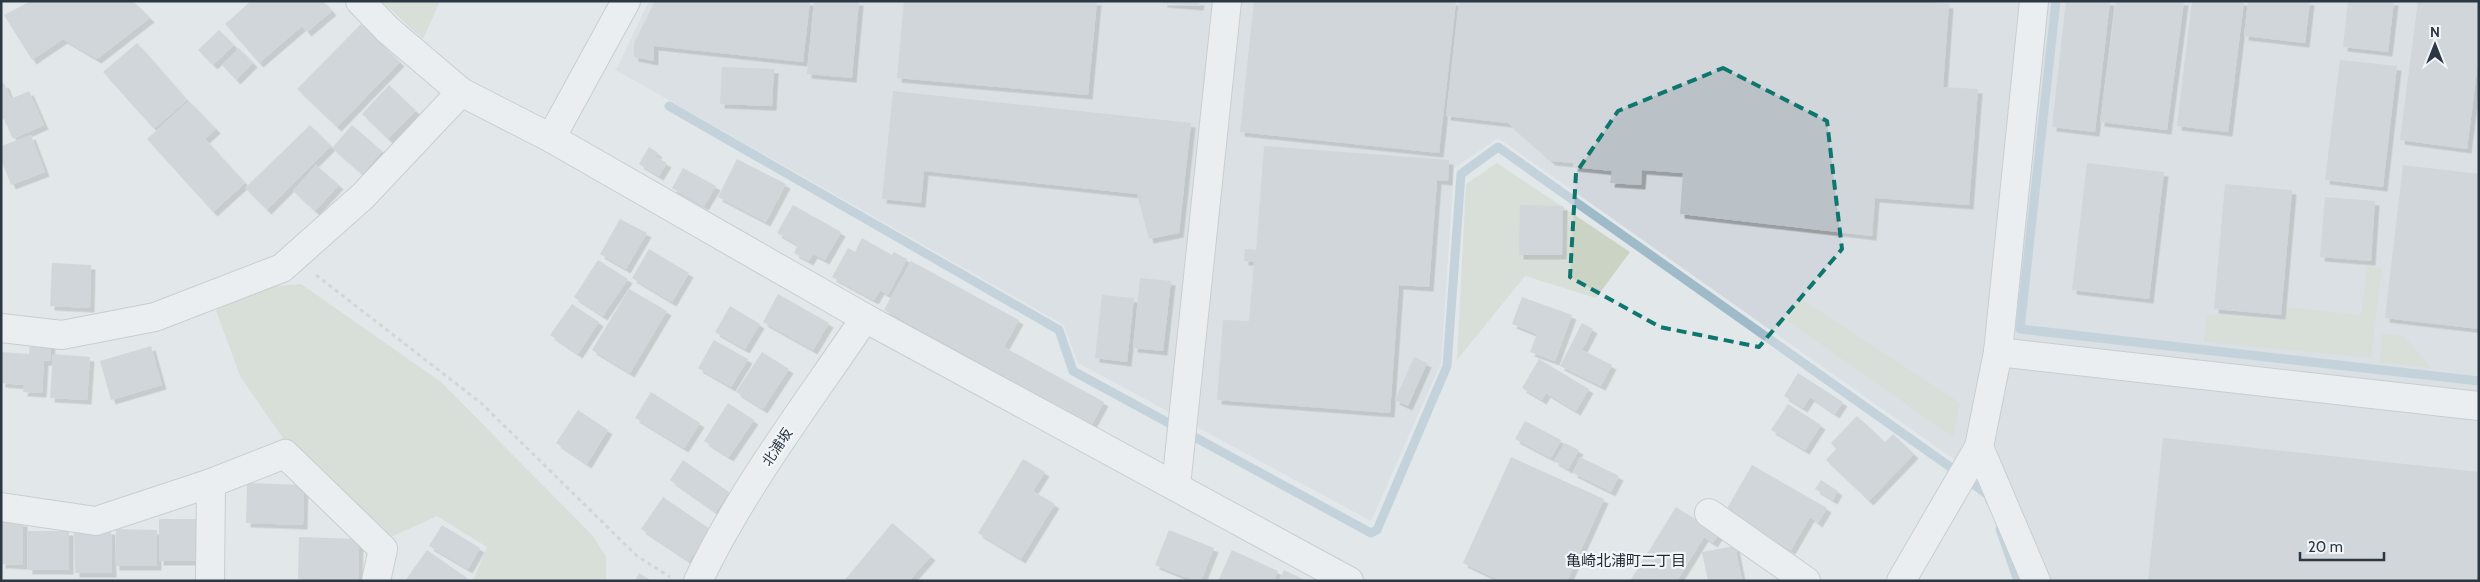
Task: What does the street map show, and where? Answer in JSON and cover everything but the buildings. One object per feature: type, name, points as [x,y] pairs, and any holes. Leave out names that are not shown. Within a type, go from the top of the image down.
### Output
[{"type":"street","points":[[360,1],[388,30],[461,92],[552,138],[865,318],[1349,581]]},
{"type":"street","points":[[552,138],[626,1]]},
{"type":"street","points":[[1176,486],[1227,1]]},
{"type":"street","points":[[1901,581],[1968,467],[1998,352],[2034,1]]},
{"type":"street","points":[[1,328],[62,335],[155,317],[282,268],[363,196],[461,92]]},
{"type":"street","name":"北浦坂","points":[[698,581],[715,546],[753,482],[865,318]]},
{"type":"street","points":[[1998,352],[2479,406]]},
{"type":"street","points":[[1,507],[96,521],[211,483],[285,454],[383,549],[376,581]]},
{"type":"street","points":[[1968,467],[2036,581]]},
{"type":"street","points":[[210,581],[211,483]]},
{"type":"street","points":[[1709,513],[1806,581]]},
{"type":"path","points":[[294,258],[481,403],[637,556],[676,581]]},
{"type":"highlighted area","points":[[1723,68],[1827,121],[1842,249],[1759,347],[1660,327],[1570,277],[1576,173],[1618,111]]},
{"type":"shaded area","points":[[649,1],[2479,1],[2479,581],[2026,581],[1989,484],[1498,138],[1454,168],[1441,363],[1371,521],[1078,363],[1064,325],[616,70]]},
{"type":"green space","points":[[381,1],[440,1],[423,39]]},
{"type":"green space","points":[[1497,163],[1630,252],[1596,298],[1525,276],[1457,360],[1466,184]]},
{"type":"green space","points":[[2367,267],[2382,269],[2371,358],[2204,342],[2207,314],[2285,321],[2286,307],[2361,315]]},
{"type":"green space","points":[[301,284],[441,382],[592,535],[606,556],[606,581],[473,581],[487,547],[437,516],[391,537],[285,441],[240,376],[216,310],[257,288]]},
{"type":"green space","points":[[1798,297],[1960,403],[1953,437],[1788,321]]},
{"type":"green space","points":[[2382,334],[2404,336],[2431,368],[2380,363]]},
{"type":"waterway","points":[[2056,1],[2020,329],[2479,381]]},
{"type":"waterway","points":[[669,106],[1059,330],[1073,371],[1371,533],[1377,530],[1447,366],[1461,174],[1498,147],[1946,464],[1988,495],[1990,501]]},
{"type":"waterway","points":[[2000,529],[2018,581]]},
{"type":"district","name":"亀崎北浦町二丁目","points":[[1626,561]]}]
